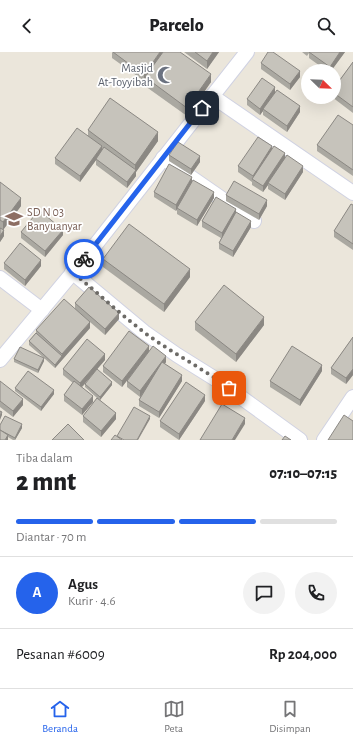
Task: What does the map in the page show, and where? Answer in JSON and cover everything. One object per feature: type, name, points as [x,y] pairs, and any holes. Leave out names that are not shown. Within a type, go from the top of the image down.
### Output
[{"type":"street","points":[[0,360],[89,253],[247,52]]},
{"type":"street","points":[[212,96],[353,193]]},
{"type":"street","points":[[163,158],[254,221]]},
{"type":"street","points":[[72,272],[144,332],[177,356],[217,380],[300,440]]},
{"type":"street","points":[[0,278],[42,310]]},
{"type":"street","points":[[324,440],[353,397]]},
{"type":"building","points":[[113,52],[160,52],[144,75]]},
{"type":"building","points":[[163,52],[180,52],[211,74],[187,108],[145,77]]},
{"type":"building","points":[[195,52],[213,52],[207,61]]},
{"type":"building","points":[[268,52],[273,52],[300,71],[290,84],[261,63]]},
{"type":"building","points":[[309,52],[340,52],[332,64],[326,64]]},
{"type":"building","points":[[353,62],[353,107],[341,98],[341,78]]},
{"type":"building","points":[[262,78],[275,87],[260,109],[247,99]]},
{"type":"building","points":[[277,90],[300,106],[287,126],[263,109]]},
{"type":"building","points":[[110,98],[158,132],[135,165],[88,130]]},
{"type":"building","points":[[338,115],[353,125],[353,170],[317,145]]},
{"type":"building","points":[[77,128],[102,146],[80,176],[55,158]]},
{"type":"building","points":[[258,137],[272,146],[253,176],[238,166]]},
{"type":"building","points":[[178,142],[200,156],[191,169],[169,155]]},
{"type":"building","points":[[274,146],[285,153],[263,186],[252,179]]},
{"type":"building","points":[[104,147],[136,170],[127,182],[96,159]]},
{"type":"building","points":[[287,155],[303,166],[285,194],[268,183]]},
{"type":"building","points":[[169,164],[192,177],[176,205],[154,192]]},
{"type":"building","points":[[193,180],[214,192],[197,220],[177,208]]},
{"type":"building","points":[[234,181],[267,200],[259,214],[226,195]]},
{"type":"building","points":[[0,182],[21,198],[3,222],[0,220]]},
{"type":"building","points":[[216,197],[236,209],[222,233],[202,221]]},
{"type":"building","points":[[351,204],[353,205],[353,244],[334,231]]},
{"type":"building","points":[[39,210],[63,230],[45,251],[21,232]]},
{"type":"building","points":[[236,212],[251,221],[233,251],[219,243]]},
{"type":"building","points":[[129,224],[190,269],[164,304],[103,259]]},
{"type":"building","points":[[0,228],[4,230],[0,236]]},
{"type":"building","points":[[20,243],[41,260],[25,280],[4,263]]},
{"type":"building","points":[[224,285],[264,317],[236,354],[195,322]]},
{"type":"building","points":[[89,287],[119,313],[105,329],[75,303]]},
{"type":"building","points":[[64,299],[90,322],[62,354],[36,330]]},
{"type":"building","points":[[129,331],[149,346],[122,381],[103,366]]},
{"type":"building","points":[[36,333],[62,356],[55,365],[29,341]]},
{"type":"building","points":[[353,337],[353,369],[346,378],[331,368]]},
{"type":"building","points":[[87,339],[105,354],[80,383],[63,369]]},
{"type":"building","points":[[153,346],[166,356],[140,391],[127,381]]},
{"type":"building","points":[[292,346],[322,365],[300,400],[270,381]]},
{"type":"building","points":[[20,347],[44,358],[38,370],[14,359]]},
{"type":"building","points":[[162,362],[182,375],[159,412],[139,400]]},
{"type":"building","points":[[97,369],[112,382],[100,397],[85,384]]},
{"type":"building","points":[[28,371],[54,390],[41,407],[15,388]]},
{"type":"building","points":[[0,381],[23,399],[13,411],[0,401]]},
{"type":"building","points":[[74,381],[93,396],[82,409],[64,395]]},
{"type":"building","points":[[186,382],[205,395],[179,434],[160,421]]},
{"type":"building","points":[[97,398],[116,413],[101,431],[83,416]]},
{"type":"building","points":[[222,404],[245,418],[232,440],[200,440]]},
{"type":"building","points":[[134,407],[150,416],[137,440],[124,440],[117,436]]},
{"type":"building","points":[[344,415],[353,421],[353,440],[328,440]]},
{"type":"building","points":[[5,416],[22,424],[15,438],[0,430],[0,425]]},
{"type":"building","points":[[68,424],[84,440],[52,440]]},
{"type":"building","points":[[0,430],[8,435],[5,440],[0,440]]},
{"type":"building","points":[[115,435],[122,440],[111,440]]},
{"type":"building","points":[[285,436],[291,440],[282,440]]},
{"type":"way so far","points":[[84,259],[72,272],[144,332],[177,356],[229,388]]},
{"type":"place","name":"Masjid At-Toyyibah","points":[[166,75]]},
{"type":"place","name":"SD N 03 Banyuanyar","points":[[14,219]]},
{"type":"route","points":[[84,259],[202,108]]}]
